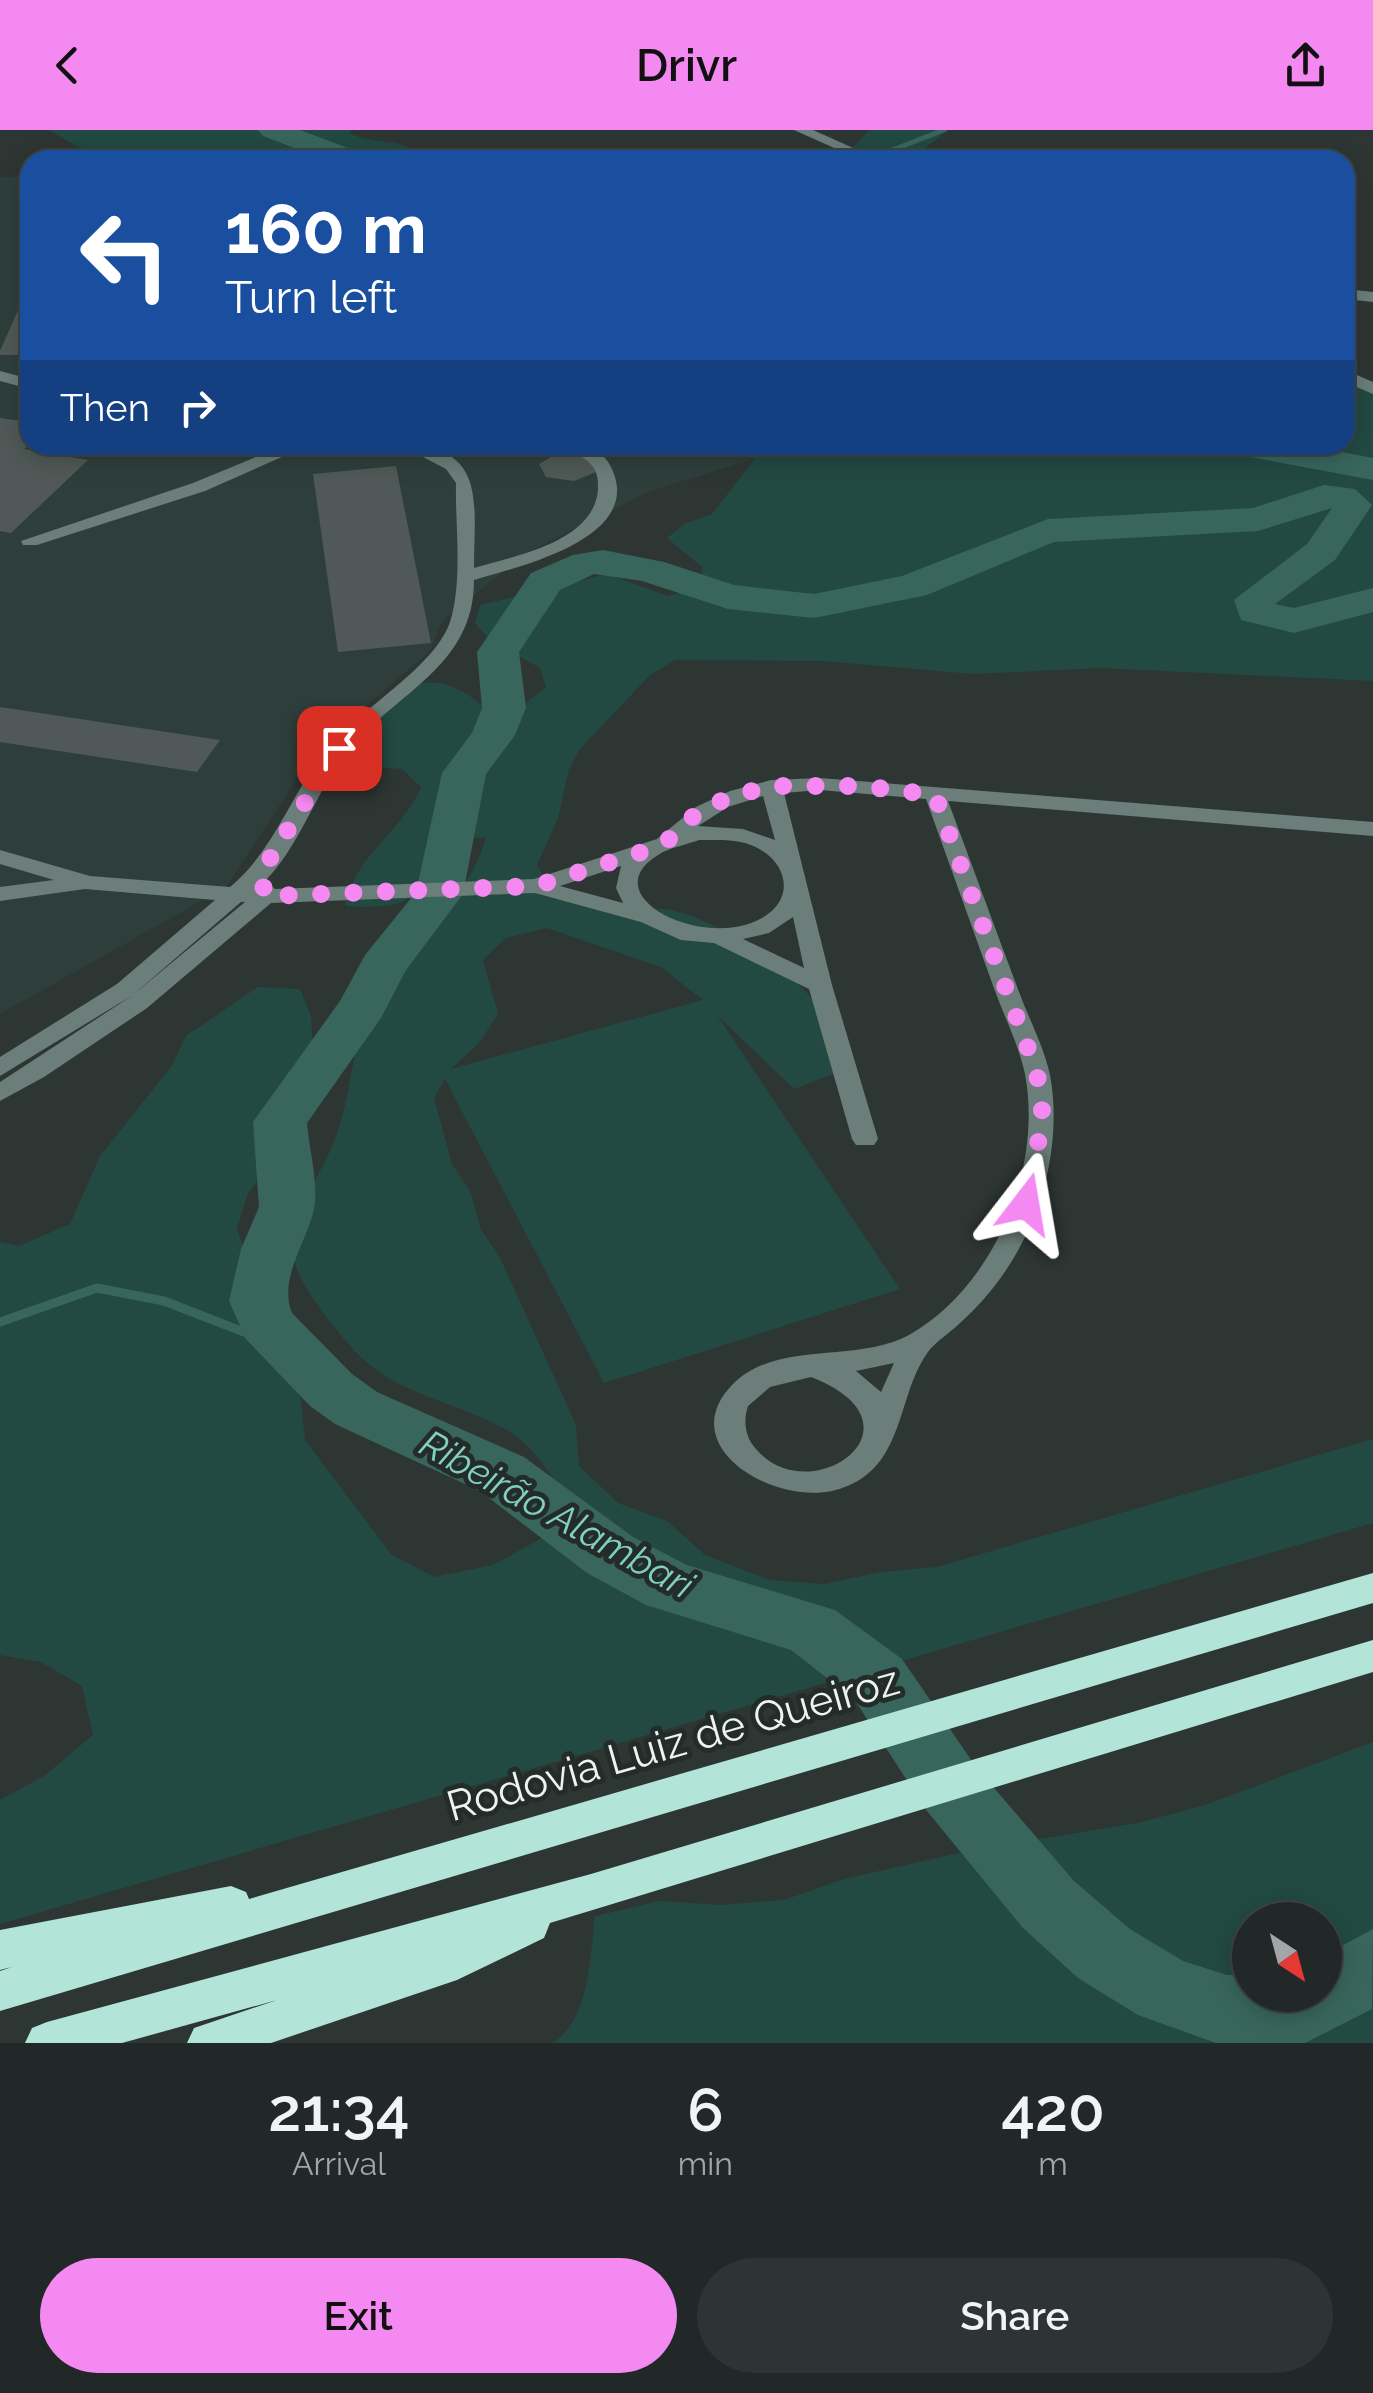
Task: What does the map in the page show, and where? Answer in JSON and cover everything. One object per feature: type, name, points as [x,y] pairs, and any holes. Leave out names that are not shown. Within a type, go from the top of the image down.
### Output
[{"type":"highway","name":"Rodovia Luiz de Queiroz","points":[[0,1991],[1373,1588]]},
{"type":"highway","points":[[47,2043],[591,1893],[1373,1656]]},
{"type":"highway","points":[[0,1950],[434,1864]]},
{"type":"highway","points":[[209,2043],[457,1960],[591,1893]]},
{"type":"street","points":[[802,130],[848,150]]},
{"type":"street","points":[[30,541],[199,487],[276,455]]},
{"type":"street","points":[[0,1093],[78,1047],[211,948],[263,884],[339,748],[426,672],[444,650],[459,625],[465,577],[465,484],[452,466],[431,455]]},
{"type":"street","points":[[465,577],[551,548],[584,532],[601,518],[609,498],[602,463],[593,455]]},
{"type":"street","points":[[771,786],[820,985],[865,1139]]},
{"type":"street","points":[[0,1068],[125,989],[238,894],[263,884],[373,890],[524,886],[645,851],[668,840],[697,813],[729,797],[771,786],[861,786],[1373,829]]},
{"type":"street","points":[[919,1342],[872,1358],[766,1374],[735,1402],[732,1432],[746,1460],[766,1474],[817,1483],[842,1477],[862,1466],[875,1450],[899,1380],[919,1342],[990,1277],[1010,1245],[1038,1162],[1043,1118],[1037,1073],[935,795]]},
{"type":"street","points":[[668,840],[727,833],[756,840],[779,852],[796,879],[793,903],[764,927],[718,937]]},
{"type":"street","points":[[645,851],[631,866],[626,882],[629,900],[642,915],[662,928],[718,937],[820,985]]},
{"type":"street","points":[[0,857],[88,883]]},
{"type":"street","points":[[0,894],[88,883],[238,894]]},
{"type":"street","points":[[524,886],[642,915]]},
{"type":"street","points":[[814,1366],[836,1372],[864,1389],[880,1414],[882,1432]]},
{"type":"shaded area","points":[[20,176],[20,455],[768,455],[650,491],[525,554],[442,621],[430,651],[317,748],[226,887],[0,1014],[0,177]]},
{"type":"green space","points":[[49,130],[352,130],[349,133],[360,138],[397,143],[414,150],[84,150]]},
{"type":"green space","points":[[869,130],[948,130],[923,150],[851,150]]},
{"type":"green space","points":[[1355,382],[1373,392],[1373,681],[1101,668],[974,674],[822,661],[675,660],[650,675],[580,749],[569,769],[558,818],[537,865],[549,883],[577,903],[664,909],[702,920],[771,960],[806,992],[826,1030],[838,1072],[794,1089],[717,1015],[900,1289],[604,1383],[445,1079],[434,1098],[452,1164],[471,1193],[481,1229],[501,1260],[576,1425],[579,1466],[618,1503],[667,1521],[705,1555],[769,1580],[824,1584],[881,1572],[937,1567],[1373,1439],[1373,1523],[0,1924],[0,1800],[44,1776],[93,1735],[82,1686],[41,1662],[0,1655],[0,1242],[19,1246],[70,1224],[100,1156],[171,1067],[186,1036],[258,987],[300,989],[311,1016],[314,1073],[297,1102],[288,1132],[247,1196],[237,1229],[260,1298],[297,1365],[305,1440],[391,1554],[434,1577],[493,1565],[540,1539],[569,1504],[542,1462],[515,1436],[395,1381],[362,1358],[315,1301],[296,1266],[294,1249],[300,1215],[336,1136],[371,1001],[394,964],[467,879],[486,837],[448,841],[420,888],[401,902],[345,906],[358,872],[403,817],[421,787],[402,769],[364,767],[337,752],[387,702],[403,690],[421,684],[440,683],[461,691],[484,707],[526,703],[546,687],[540,668],[490,640],[475,623],[480,605],[607,574],[668,596],[702,586],[702,567],[667,538],[684,524],[712,514],[758,455],[1355,455]],"holes":[[[547,928],[661,967],[703,1000],[451,1069],[479,1043],[498,1014],[483,960],[506,938]]]},
{"type":"green space","points":[[1373,1742],[1373,2043],[553,2043],[565,2032],[581,2003],[595,1916],[660,1901],[722,1905],[784,1900],[844,1879],[963,1852],[1142,1822],[1208,1804]]},
{"type":"building","points":[[20,306],[20,355],[0,355]]},
{"type":"building","points":[[0,418],[20,421],[20,455],[88,460],[11,533],[0,531]]},
{"type":"building","points":[[555,455],[586,455],[596,472],[574,481],[546,477],[539,464]]},
{"type":"building","points":[[396,466],[431,643],[338,652],[313,474]]},
{"type":"building","points":[[0,707],[220,740],[197,772],[0,742]]},
{"type":"waterway","name":"Ribeirão Alambari","points":[[273,130],[326,150]]},
{"type":"waterway","points":[[893,150],[944,130]]},
{"type":"waterway","name":"Ribeirão Alambari","points":[[1298,455],[1373,469]]},
{"type":"waterway","name":"Ribeirão Alambari","points":[[1373,600],[1294,621],[1255,611],[1254,600],[1321,552],[1353,505],[1342,497],[1324,496],[1258,519],[1048,531],[913,586],[814,606],[728,597],[650,570],[603,562],[587,563],[545,582],[498,652],[504,708],[493,735],[464,773],[439,894],[383,966],[363,1006],[280,1122],[287,1207],[269,1249],[258,1301],[267,1324],[331,1390],[356,1408],[502,1474],[610,1555],[669,1586],[812,1629],[878,1679],[952,1789],[1048,1905],[1104,1954],[1164,1990],[1227,2011],[1294,2011],[1326,1997],[1373,1964]]},
{"type":"waterway","points":[[0,1322],[97,1288],[164,1301],[290,1350]]},
{"type":"route","points":[[339,748],[316,779],[261,873],[265,896],[536,886],[645,851],[668,840],[697,813],[729,797],[771,786],[861,786],[935,795],[1037,1073],[1043,1118],[1038,1162],[1026,1204]]}]
